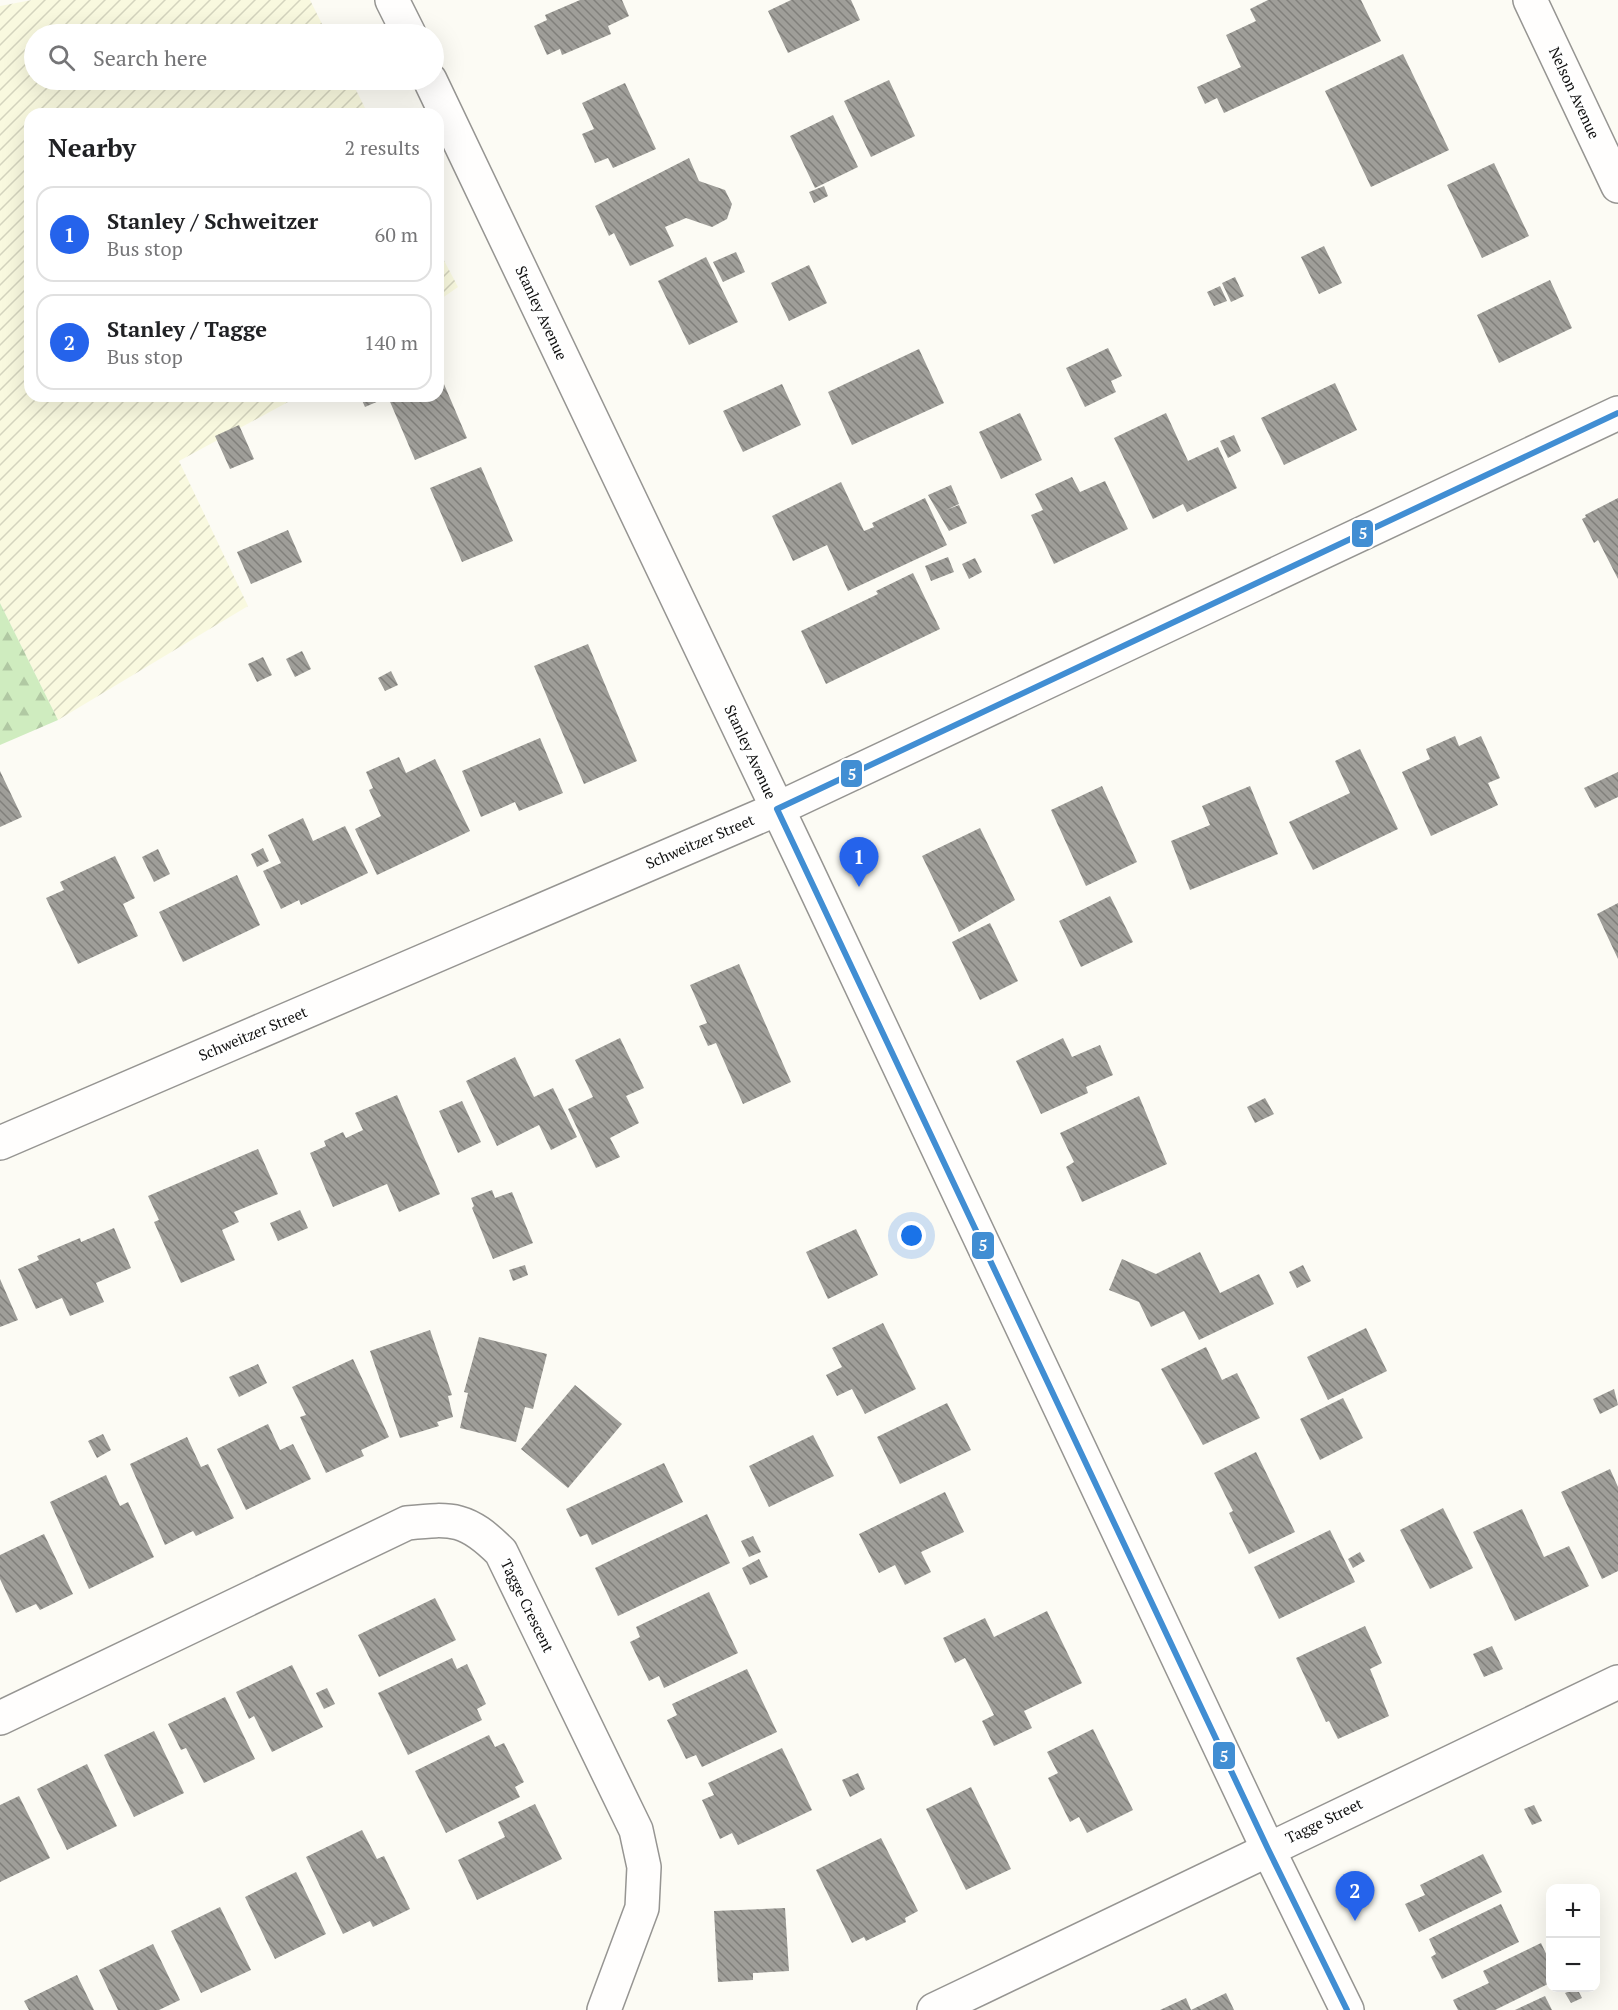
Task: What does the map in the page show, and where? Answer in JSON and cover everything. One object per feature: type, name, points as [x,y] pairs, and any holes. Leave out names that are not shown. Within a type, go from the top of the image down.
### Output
[{"type":"street","points":[[392,0],[404,24]]},
{"type":"street","name":"Nelson Avenue","points":[[1530,0],[1618,186]]},
{"type":"street","name":"Stanley Avenue","points":[[435,90],[443,108]]},
{"type":"street","name":"Stanley Avenue","points":[[444,109],[1268,1849],[1347,2010]]},
{"type":"street","name":"Schweitzer Street","points":[[0,1143],[777,809],[1618,413]]},
{"type":"street","name":"Tagge Crescent","points":[[0,1718],[406,1523],[443,1519],[478,1529],[501,1552],[636,1830],[644,1867],[642,1908],[604,2010]]},
{"type":"street","name":"Tagge Street","points":[[934,2010],[1618,1682]]},
{"type":"green space","points":[[32,0],[310,0],[322,24],[24,24],[24,90],[356,90],[365,108],[24,108],[24,402],[288,402],[179,461],[248,606],[58,720],[0,603],[0,6]]},
{"type":"green space","points":[[444,260],[458,287],[444,297]]},
{"type":"green space","points":[[0,603],[58,720],[0,745]]},
{"type":"building","points":[[580,0],[622,0],[629,16],[608,26],[611,34],[562,55],[560,49],[547,55],[534,26],[547,20],[545,15]]},
{"type":"building","points":[[791,0],[851,0],[860,20],[788,53],[768,11]]},
{"type":"building","points":[[1268,0],[1361,0],[1381,41],[1224,113],[1217,98],[1205,104],[1197,87],[1241,67],[1226,35],[1256,21],[1250,9]]},
{"type":"building","points":[[1403,54],[1449,150],[1371,187],[1325,91]]},
{"type":"building","points":[[889,80],[915,136],[871,157],[844,101]]},
{"type":"building","points":[[625,83],[656,149],[613,168],[608,158],[595,163],[582,134],[594,129],[582,103]]},
{"type":"building","points":[[833,115],[858,167],[815,188],[790,136]]},
{"type":"building","points":[[689,158],[699,181],[725,190],[732,204],[727,219],[712,227],[686,218],[665,227],[674,246],[630,266],[614,233],[609,236],[595,206]]},
{"type":"building","points":[[1494,163],[1529,236],[1482,258],[1447,185]]},
{"type":"building","points":[[824,186],[828,196],[814,203],[809,192]]},
{"type":"building","points":[[1324,246],[1342,283],[1319,294],[1301,257]]},
{"type":"building","points":[[736,252],[745,272],[723,282],[713,262]]},
{"type":"building","points":[[706,257],[738,322],[689,345],[658,281]]},
{"type":"building","points":[[809,265],[827,303],[789,321],[771,283]]},
{"type":"building","points":[[1235,277],[1244,296],[1231,302],[1222,283]]},
{"type":"building","points":[[1550,280],[1572,328],[1499,363],[1477,315]]},
{"type":"building","points":[[1220,286],[1227,301],[1214,306],[1207,292]]},
{"type":"building","points":[[1108,348],[1122,376],[1111,381],[1116,392],[1085,407],[1066,368]]},
{"type":"building","points":[[919,349],[944,403],[852,445],[828,392]]},
{"type":"building","points":[[1335,383],[1357,430],[1284,465],[1261,418]]},
{"type":"building","points":[[444,384],[467,438],[415,460],[390,402],[444,402]]},
{"type":"building","points":[[782,384],[801,425],[743,452],[723,411]]},
{"type":"building","points":[[363,402],[376,402],[365,407]]},
{"type":"building","points":[[1020,413],[1042,460],[1001,479],[979,432]]},
{"type":"building","points":[[1166,413],[1188,461],[1218,447],[1237,488],[1187,512],[1183,504],[1153,519],[1114,438]]},
{"type":"building","points":[[239,425],[254,459],[230,469],[215,436]]},
{"type":"building","points":[[1234,435],[1241,451],[1228,458],[1220,441]]},
{"type":"building","points":[[481,467],[513,541],[462,562],[430,488]]},
{"type":"building","points":[[1072,477],[1080,492],[1105,481],[1128,529],[1054,564],[1031,515],[1043,510],[1035,494]]},
{"type":"building","points":[[841,482],[864,531],[874,527],[872,523],[925,498],[947,545],[848,591],[827,545],[793,561],[772,516]]},
{"type":"building","points":[[951,485],[959,504],[946,510],[959,505],[967,523],[949,531],[928,495]]},
{"type":"building","points":[[1618,498],[1618,579],[1598,540],[1594,543],[1582,519],[1586,517],[1585,515]]},
{"type":"building","points":[[288,530],[302,562],[251,584],[237,552]]},
{"type":"building","points":[[948,557],[954,572],[931,581],[925,566]]},
{"type":"building","points":[[975,558],[982,572],[969,579],[962,564]]},
{"type":"building","points":[[913,573],[940,629],[826,684],[801,631],[878,594],[876,591]]},
{"type":"building","points":[[588,644],[637,761],[584,784],[534,666]]},
{"type":"building","points":[[302,651],[311,669],[295,677],[286,659]]},
{"type":"building","points":[[263,657],[272,675],[257,682],[248,664]]},
{"type":"building","points":[[391,671],[398,685],[385,691],[378,678]]},
{"type":"building","points":[[1455,736],[1459,746],[1481,736],[1500,778],[1488,783],[1498,805],[1431,836],[1402,772],[1430,759],[1426,749]]},
{"type":"building","points":[[540,738],[563,793],[519,811],[515,802],[481,817],[462,771]]},
{"type":"building","points":[[1360,749],[1398,829],[1313,870],[1289,822],[1350,793],[1335,761]]},
{"type":"building","points":[[399,757],[406,773],[435,759],[470,831],[377,875],[355,829],[381,816],[369,790],[373,788],[366,772]]},
{"type":"building","points":[[0,771],[22,817],[0,827]]},
{"type":"building","points":[[1618,772],[1618,797],[1595,808],[1584,788]]},
{"type":"building","points":[[1102,786],[1137,862],[1086,886],[1051,810]]},
{"type":"building","points":[[1250,786],[1278,854],[1190,890],[1171,841],[1210,825],[1202,806]]},
{"type":"building","points":[[303,818],[313,841],[345,826],[368,873],[301,905],[299,900],[281,909],[263,871],[281,863],[268,835]]},
{"type":"building","points":[[980,828],[1015,900],[959,932],[922,856]]},
{"type":"building","points":[[263,848],[269,861],[257,867],[251,854]]},
{"type":"building","points":[[158,849],[170,874],[154,882],[142,857]]},
{"type":"building","points":[[115,856],[135,898],[123,904],[138,936],[78,964],[46,898],[64,890],[60,882]]},
{"type":"building","points":[[237,875],[260,925],[183,962],[159,912]]},
{"type":"building","points":[[1110,896],[1133,942],[1081,967],[1059,921]]},
{"type":"building","points":[[1618,903],[1618,959],[1597,914]]},
{"type":"building","points":[[990,923],[1018,981],[980,1000],[952,942]]},
{"type":"building","points":[[739,964],[791,1082],[743,1104],[716,1043],[708,1046],[699,1026],[707,1023],[690,985]]},
{"type":"building","points":[[620,1038],[644,1088],[626,1096],[639,1123],[610,1138],[620,1157],[596,1168],[568,1109],[593,1097],[575,1060]]},
{"type":"building","points":[[1063,1038],[1072,1057],[1100,1045],[1113,1075],[1086,1087],[1088,1093],[1041,1114],[1016,1061]]},
{"type":"building","points":[[515,1057],[534,1097],[553,1088],[577,1137],[551,1150],[539,1125],[497,1146],[466,1081]]},
{"type":"building","points":[[397,1095],[440,1194],[399,1212],[387,1184],[333,1207],[310,1153],[326,1146],[324,1141],[343,1132],[346,1138],[363,1130],[355,1113]]},
{"type":"building","points":[[1139,1096],[1167,1164],[1082,1202],[1066,1167],[1074,1162],[1060,1133]]},
{"type":"building","points":[[1265,1098],[1274,1114],[1255,1123],[1247,1107]]},
{"type":"building","points":[[462,1101],[481,1142],[458,1153],[439,1111]]},
{"type":"building","points":[[258,1149],[278,1194],[234,1212],[239,1222],[222,1230],[235,1260],[181,1283],[154,1222],[159,1220],[148,1196]]},
{"type":"building","points":[[492,1190],[495,1198],[512,1192],[533,1243],[493,1259],[472,1208],[474,1206],[471,1198]]},
{"type":"building","points":[[300,1210],[308,1228],[278,1241],[270,1223]]},
{"type":"building","points":[[114,1228],[131,1268],[96,1283],[104,1302],[70,1316],[62,1298],[36,1309],[18,1269],[39,1260],[37,1256],[80,1238],[81,1242]]},
{"type":"building","points":[[856,1229],[878,1275],[828,1299],[806,1252]]},
{"type":"building","points":[[1200,1252],[1220,1293],[1259,1274],[1274,1304],[1199,1340],[1184,1311],[1151,1327],[1139,1302],[1109,1290],[1122,1259],[1156,1274]]},
{"type":"building","points":[[525,1265],[528,1275],[513,1281],[509,1270]]},
{"type":"building","points":[[1303,1265],[1311,1281],[1297,1288],[1289,1272]]},
{"type":"building","points":[[0,1279],[18,1320],[0,1327]]},
{"type":"building","points":[[883,1323],[916,1389],[865,1414],[852,1389],[837,1396],[826,1375],[842,1367],[832,1348]]},
{"type":"building","points":[[1366,1328],[1387,1371],[1328,1400],[1307,1357]]},
{"type":"building","points":[[430,1330],[452,1395],[448,1396],[453,1417],[437,1422],[439,1426],[400,1438],[370,1351]]},
{"type":"building","points":[[479,1337],[547,1354],[533,1409],[525,1407],[516,1442],[460,1428],[468,1393],[464,1392]]},
{"type":"building","points":[[1206,1347],[1222,1380],[1237,1373],[1260,1418],[1203,1445],[1161,1369]]},
{"type":"building","points":[[353,1359],[389,1437],[361,1450],[364,1456],[326,1473],[300,1417],[306,1415],[292,1387]]},
{"type":"building","points":[[258,1364],[267,1383],[239,1397],[229,1377]]},
{"type":"building","points":[[575,1385],[622,1424],[568,1488],[521,1449]]},
{"type":"building","points":[[1614,1389],[1618,1405],[1600,1414],[1593,1399]]},
{"type":"building","points":[[1343,1398],[1363,1438],[1320,1460],[1300,1419]]},
{"type":"building","points":[[947,1403],[971,1450],[900,1484],[877,1437]]},
{"type":"building","points":[[268,1424],[280,1450],[293,1444],[311,1479],[246,1510],[217,1449]]},
{"type":"building","points":[[103,1434],[111,1450],[97,1458],[88,1441]]},
{"type":"building","points":[[813,1435],[834,1476],[769,1507],[749,1466]]},
{"type":"building","points":[[187,1437],[201,1467],[208,1464],[234,1518],[196,1536],[193,1531],[165,1545],[130,1464]]},
{"type":"building","points":[[1256,1452],[1295,1532],[1249,1554],[1229,1513],[1233,1511],[1214,1473]]},
{"type":"building","points":[[664,1463],[683,1502],[592,1545],[587,1534],[580,1537],[566,1509]]},
{"type":"building","points":[[1610,1469],[1618,1487],[1618,1571],[1602,1579],[1561,1492]]},
{"type":"building","points":[[106,1475],[120,1506],[128,1502],[154,1557],[89,1589],[50,1502]]},
{"type":"building","points":[[945,1492],[964,1532],[921,1552],[931,1572],[905,1585],[895,1565],[879,1573],[859,1534]]},
{"type":"building","points":[[1443,1508],[1473,1568],[1430,1589],[1400,1530]]},
{"type":"building","points":[[1522,1509],[1544,1557],[1569,1546],[1589,1586],[1515,1621],[1473,1532]]},
{"type":"building","points":[[707,1514],[730,1563],[618,1616],[595,1568]]},
{"type":"building","points":[[1330,1530],[1355,1582],[1279,1619],[1254,1567]]},
{"type":"building","points":[[44,1534],[73,1594],[40,1610],[36,1604],[16,1613],[0,1579],[0,1555]]},
{"type":"building","points":[[753,1536],[761,1552],[749,1557],[741,1541]]},
{"type":"building","points":[[1360,1552],[1365,1561],[1353,1568],[1348,1559]]},
{"type":"building","points":[[759,1559],[768,1577],[750,1585],[742,1568]]},
{"type":"building","points":[[709,1592],[738,1653],[664,1688],[659,1676],[649,1681],[630,1642],[640,1637],[636,1627]]},
{"type":"building","points":[[435,1598],[456,1640],[379,1677],[358,1635]]},
{"type":"building","points":[[1047,1611],[1082,1683],[1024,1711],[1032,1728],[994,1746],[982,1721],[994,1715],[965,1658],[955,1663],[943,1638],[985,1618],[994,1637]]},
{"type":"building","points":[[1365,1626],[1382,1663],[1370,1669],[1389,1716],[1338,1739],[1329,1721],[1326,1722],[1296,1658]]},
{"type":"building","points":[[1492,1646],[1503,1669],[1484,1677],[1473,1654]]},
{"type":"building","points":[[452,1658],[457,1669],[467,1664],[486,1704],[477,1709],[482,1720],[408,1755],[378,1693]]},
{"type":"building","points":[[292,1665],[323,1727],[272,1752],[254,1716],[249,1719],[236,1692]]},
{"type":"building","points":[[747,1669],[777,1732],[702,1767],[696,1755],[686,1759],[667,1720],[677,1715],[672,1704]]},
{"type":"building","points":[[327,1688],[335,1704],[324,1709],[316,1693]]},
{"type":"building","points":[[225,1697],[255,1759],[204,1783],[186,1748],[181,1750],[168,1724]]},
{"type":"building","points":[[1093,1729],[1133,1810],[1087,1833],[1079,1817],[1070,1822],[1048,1778],[1058,1773],[1047,1752]]},
{"type":"building","points":[[154,1731],[184,1793],[134,1817],[104,1755]]},
{"type":"building","points":[[489,1735],[495,1747],[504,1743],[524,1782],[515,1787],[520,1797],[446,1833],[415,1771]]},
{"type":"building","points":[[782,1748],[812,1810],[738,1845],[732,1833],[720,1839],[702,1800],[714,1795],[708,1783]]},
{"type":"building","points":[[87,1764],[117,1826],[67,1850],[37,1789]]},
{"type":"building","points":[[858,1773],[865,1789],[850,1797],[842,1780]]},
{"type":"building","points":[[971,1787],[1011,1869],[966,1890],[926,1809]]},
{"type":"building","points":[[19,1796],[50,1858],[0,1882],[0,1805]]},
{"type":"building","points":[[535,1804],[562,1859],[477,1900],[458,1860],[505,1837],[498,1822]]},
{"type":"building","points":[[1534,1805],[1542,1821],[1532,1825],[1524,1809]]},
{"type":"building","points":[[362,1830],[377,1859],[384,1856],[410,1909],[373,1927],[370,1921],[343,1934],[306,1857]]},
{"type":"building","points":[[881,1838],[918,1911],[905,1918],[906,1922],[866,1941],[864,1937],[852,1943],[816,1870]]},
{"type":"building","points":[[1483,1854],[1502,1892],[1419,1932],[1405,1904],[1425,1895],[1420,1885]]},
{"type":"building","points":[[296,1872],[326,1934],[275,1959],[245,1897]]},
{"type":"building","points":[[1501,1904],[1519,1942],[1442,1979],[1431,1957],[1436,1954],[1429,1939]]},
{"type":"building","points":[[220,1907],[251,1970],[201,1993],[171,1931]]},
{"type":"building","points":[[785,1908],[789,1971],[753,1973],[753,1980],[718,1982],[714,1911]]},
{"type":"building","points":[[1541,1943],[1546,1954],[1546,1985],[1495,2010],[1458,2010],[1453,2000],[1489,1983],[1483,1971]]},
{"type":"building","points":[[153,1944],[180,2000],[159,2010],[118,2010],[99,1970]]},
{"type":"building","points":[[77,1975],[94,2010],[29,2010],[24,2001]]},
{"type":"building","points":[[1579,1992],[1582,1998],[1571,2003],[1565,1993]]},
{"type":"building","points":[[1226,1993],[1234,2010],[1191,2010]]},
{"type":"building","points":[[1545,1996],[1552,2010],[1515,2010]]},
{"type":"building","points":[[1186,1998],[1191,2010],[1160,2010]]},
{"type":"transit line","name":"5","points":[[1347,2010],[1268,1849],[777,809],[1618,413]]},
{"type":"place","name":"Stanley / Schweitzer","points":[[859,887]]},
{"type":"place","name":"Stanley / Tagge","points":[[1355,1921]]}]
